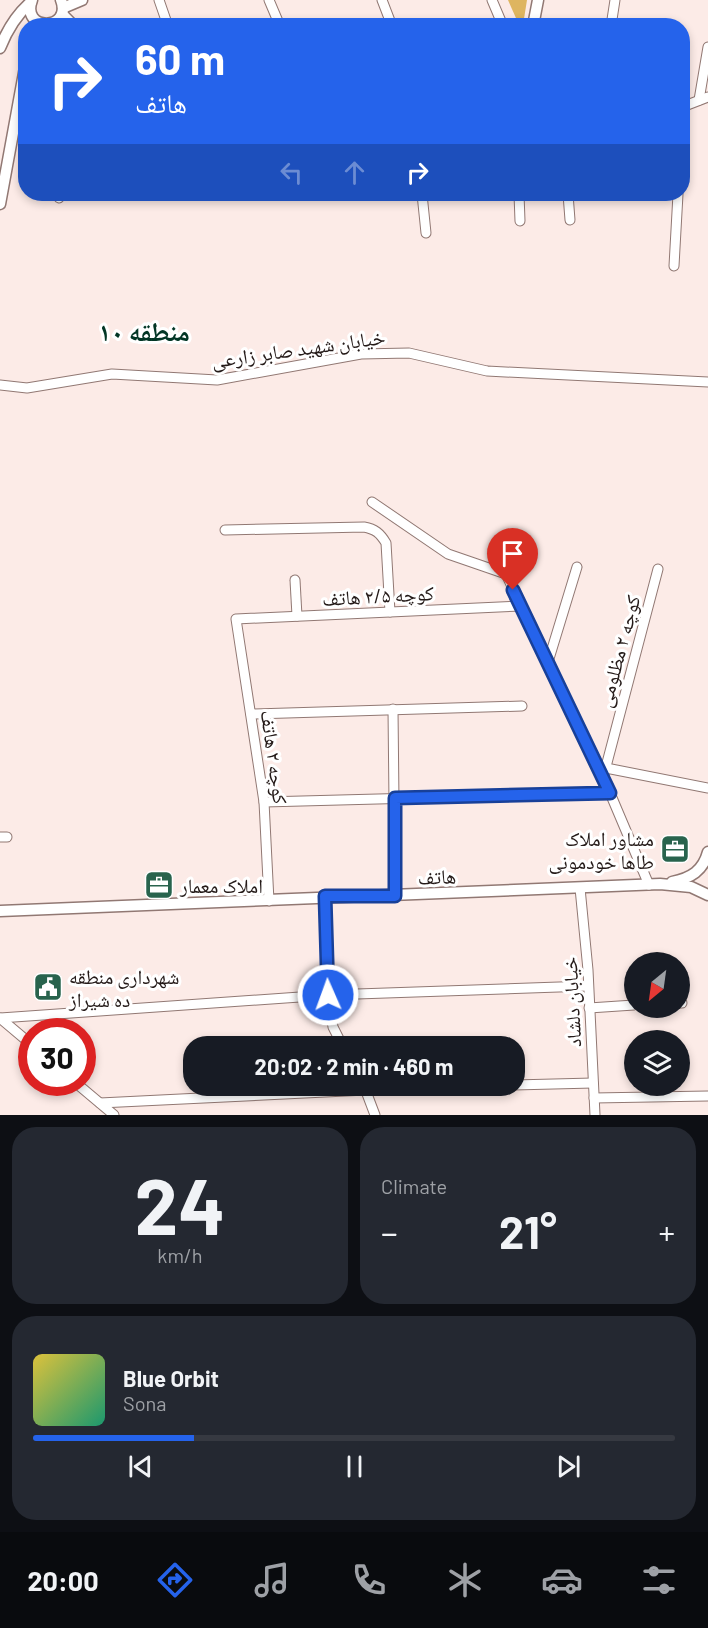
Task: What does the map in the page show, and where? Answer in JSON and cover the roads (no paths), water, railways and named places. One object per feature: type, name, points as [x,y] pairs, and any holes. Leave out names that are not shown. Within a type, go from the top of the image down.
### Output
[{"type":"street","points":[[62,5],[82,0]]},
{"type":"street","points":[[159,0],[165,18]]},
{"type":"street","points":[[269,0],[277,18]]},
{"type":"street","points":[[382,0],[389,18]]},
{"type":"street","points":[[492,0],[500,18]]},
{"type":"street","points":[[535,18],[538,0]]},
{"type":"street","points":[[612,18],[615,0]]},
{"type":"street","points":[[32,1],[31,13],[34,18]]},
{"type":"street","points":[[0,48],[19,12],[32,1]]},
{"type":"street","points":[[690,104],[704,98],[708,47]]},
{"type":"street","points":[[0,204],[18,106]]},
{"type":"street","points":[[423,201],[426,233]]},
{"type":"street","points":[[519,201],[520,221]]},
{"type":"street","points":[[569,201],[570,220]]},
{"type":"street","points":[[674,266],[678,201]]},
{"type":"street","name":"خیابان شهید صابر زارعی","points":[[0,385],[27,388],[112,374],[217,380],[361,354],[409,353],[488,371],[708,382]]},
{"type":"street","points":[[372,502],[448,554],[506,574],[655,884]]},
{"type":"street","points":[[225,530],[364,526],[374,529],[380,533],[386,543],[390,612]]},
{"type":"street","points":[[548,662],[577,567]]},
{"type":"street","name":"کوچه ۲ مظلومی","points":[[603,778],[658,569]]},
{"type":"street","points":[[294,580],[297,616]]},
{"type":"street","name":"کوچه ۲/۵ هاتف","points":[[236,619],[521,606]]},
{"type":"street","name":"کوچه ۲ هاتف","points":[[236,619],[264,802],[269,901]]},
{"type":"street","points":[[251,714],[522,706]]},
{"type":"street","points":[[393,709],[395,896]]},
{"type":"street","points":[[606,768],[708,788]]},
{"type":"street","points":[[264,802],[610,793]]},
{"type":"street","name":"هاتف","points":[[0,910],[655,884],[685,879],[698,872],[706,861],[708,852]]},
{"type":"street","name":"هاتف","points":[[655,884],[691,887],[708,895]]},
{"type":"street","name":"خیابان دلشاد","points":[[580,888],[590,1008],[595,1115]]},
{"type":"street","points":[[325,896],[328,995],[333,1027],[338,1036]]},
{"type":"street","points":[[0,1018],[328,995],[588,986]]},
{"type":"street","points":[[590,1008],[624,1006]]},
{"type":"street","points":[[0,1018],[18,1033]]},
{"type":"street","points":[[525,1085],[593,1083]]},
{"type":"street","points":[[92,1096],[114,1115]]},
{"type":"street","points":[[100,1103],[245,1096]]},
{"type":"street","points":[[368,1096],[375,1115]]},
{"type":"street","points":[[594,1098],[708,1096]]},
{"type":"place","name":"مشاور املاک طاها خودمونی","points":[[675,849]]},
{"type":"place","name":"املاک معمار","points":[[159,885]]},
{"type":"place","name":"شهرداری منطقه ده شیراز","points":[[48,987]]},
{"type":"district","name":"منطقه ۱۰","points":[[144,330]]}]
